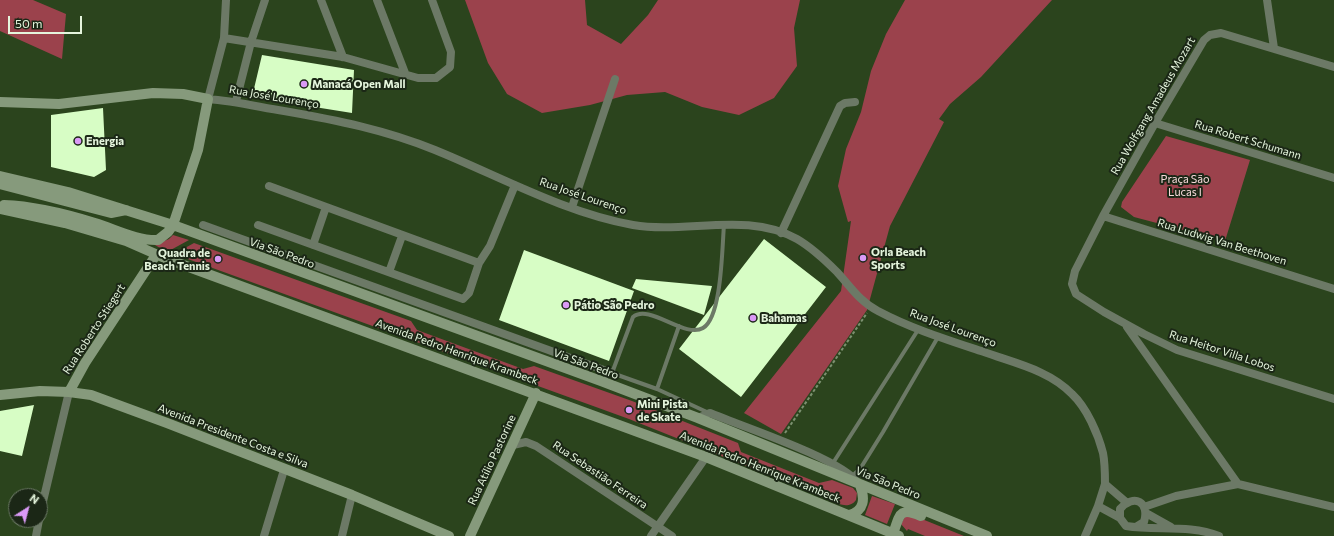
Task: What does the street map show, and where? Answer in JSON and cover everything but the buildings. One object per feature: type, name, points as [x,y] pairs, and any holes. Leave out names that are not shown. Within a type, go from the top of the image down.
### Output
[{"type":"main road","name":"Rua José Lourenço","points":[[0,102],[59,104],[153,92],[183,94],[208,99]]},
{"type":"main road","points":[[0,205],[17,205],[51,211],[93,222],[143,239],[154,240],[164,236],[173,225],[198,150],[208,99]]},
{"type":"main road","points":[[0,176],[68,192],[173,225]]},
{"type":"main road","points":[[0,184],[111,213],[128,210]]},
{"type":"main road","name":"Avenida Pedro Henrique Krambeck","points":[[0,210],[65,223],[126,241],[156,255],[536,393],[706,457],[895,535]]},
{"type":"main road","name":"Via São Pedro","points":[[173,225],[601,381],[698,418],[987,536]]},
{"type":"main road","name":"Rua Roberto Stiegert","points":[[69,392],[85,363],[156,255]]},
{"type":"main road","name":"Avenida Presidente Costa e Silva","points":[[0,395],[40,391],[69,392],[91,395],[118,404],[284,470],[352,495],[449,536]]},
{"type":"main road","name":"Rua Atílio Pastorine","points":[[470,536],[536,393]]},
{"type":"main road","points":[[849,515],[858,511],[862,506],[863,495],[860,485]]},
{"type":"main road","points":[[895,535],[900,514],[904,512],[911,512],[974,536]]},
{"type":"street","points":[[208,99],[224,38],[226,0]]},
{"type":"street","points":[[236,101],[251,42],[265,0]]},
{"type":"street","points":[[321,0],[343,58]]},
{"type":"street","points":[[377,0],[405,73]]},
{"type":"street","points":[[224,38],[343,58],[405,73],[418,78],[436,78],[450,67],[451,52],[432,0]]},
{"type":"street","points":[[1267,0],[1274,48]]},
{"type":"street","name":"Rua Wolfgang Amadeus Mozart","points":[[1072,284],[1075,271],[1103,216],[1204,40],[1210,35],[1221,33],[1334,67]]},
{"type":"street","points":[[572,207],[615,79]]},
{"type":"street","name":"Rua José Lourenço","points":[[208,99],[236,101],[269,109],[353,123],[389,133],[434,149],[516,185],[572,207],[611,220],[636,226],[762,226],[797,239],[836,271],[854,294],[871,307],[918,330],[1043,372],[1073,394],[1090,419],[1103,454],[1105,484]]},
{"type":"street","points":[[781,233],[840,106],[845,103],[855,102]]},
{"type":"street","name":"Rua Robert Schumann","points":[[1155,123],[1334,178]]},
{"type":"street","points":[[258,225],[463,299],[469,293],[479,263],[486,254],[495,236],[516,185]]},
{"type":"street","points":[[269,186],[479,263]]},
{"type":"street","points":[[313,245],[326,207]]},
{"type":"street","name":"Rua Ludwig Van Beethoven","points":[[1103,216],[1334,289]]},
{"type":"street","points":[[203,225],[612,373]]},
{"type":"street","points":[[389,272],[402,236]]},
{"type":"street","name":"Rua Heitor Villa Lobos","points":[[1072,284],[1076,294],[1126,325],[1177,350],[1334,399]]},
{"type":"street","points":[[1126,325],[1238,484]]},
{"type":"street","name":"Rua Roberto Stiegert","points":[[46,488],[69,392]]},
{"type":"street","points":[[710,413],[833,463],[852,476],[860,485]]},
{"type":"street","name":"Avenida Pedro Henrique Krambeck","points":[[698,418],[710,413]]},
{"type":"street","name":"Rua Sebastião Ferreira","points":[[513,444],[526,442],[536,446],[672,536]]},
{"type":"street","points":[[651,536],[706,457]]},
{"type":"street","points":[[264,536],[284,470]]},
{"type":"street","points":[[1085,536],[1098,506],[1105,484],[1126,502]]},
{"type":"street","points":[[1145,510],[1176,496],[1238,484],[1334,507]]},
{"type":"street","points":[[342,536],[352,495]]},
{"type":"street","points":[[1120,518],[1120,509],[1126,502],[1133,500],[1140,502],[1145,510],[1172,528]]},
{"type":"street","points":[[1098,506],[1120,518],[1126,526],[1186,528],[1219,536]]},
{"type":"street","points":[[1136,527],[1144,522],[1145,510]]},
{"type":"lane","points":[[601,381],[612,373],[633,317],[637,314],[642,313],[679,326],[701,330],[712,317],[720,284],[724,225]]},
{"type":"lane","points":[[657,389],[679,326]]},
{"type":"lane","points":[[833,463],[918,330]]},
{"type":"lane","points":[[852,476],[860,469],[883,432],[938,337]]},
{"type":"lane","points":[[612,373],[657,389],[710,413]]},
{"type":"path","points":[[779,441],[871,307]]},
{"type":"green space","points":[[0,0],[33,0],[66,14],[62,59],[0,31]]},
{"type":"green space","points":[[465,0],[585,0],[587,25],[621,44],[648,15],[658,0],[800,0],[794,28],[797,66],[774,98],[739,115],[702,107],[665,92],[627,95],[590,105],[542,113],[507,94],[488,63]]},
{"type":"green space","points":[[905,0],[1052,0],[981,77],[950,104],[939,119],[944,122],[890,226],[867,310],[781,434],[744,413],[841,291],[851,221],[848,222],[838,186],[846,149],[861,112],[871,71],[886,34]]},
{"type":"green space","name":"Praça São Lucas I","points":[[1166,136],[1250,160],[1225,241],[1134,217],[1121,207],[1122,202]]},
{"type":"green space","points":[[173,235],[189,240],[167,252],[155,245],[169,239]]},
{"type":"green space","points":[[194,243],[411,321],[417,330],[523,369],[534,366],[632,401],[738,443],[741,452],[819,483],[832,480],[853,488],[857,493],[856,500],[848,505],[839,504],[839,501],[836,502],[629,419],[174,254]]},
{"type":"green space","points":[[872,496],[895,504],[887,524],[865,515]]},
{"type":"green space","points":[[906,515],[912,515],[964,536],[925,536],[908,529],[907,531],[901,524]]},
{"type":"place","name":"Manacá Open Mall","points":[[304,84]]},
{"type":"place","name":"Energia","points":[[78,141]]},
{"type":"place","name":"Orla Beach Sports","points":[[863,258]]},
{"type":"place","name":"Quadra de Beach Tennis","points":[[218,259]]},
{"type":"place","name":"Pátio São Pedro","points":[[566,305]]},
{"type":"place","name":"Bahamas","points":[[753,318]]},
{"type":"place","name":"Mini Pista de Skate","points":[[629,410]]}]
